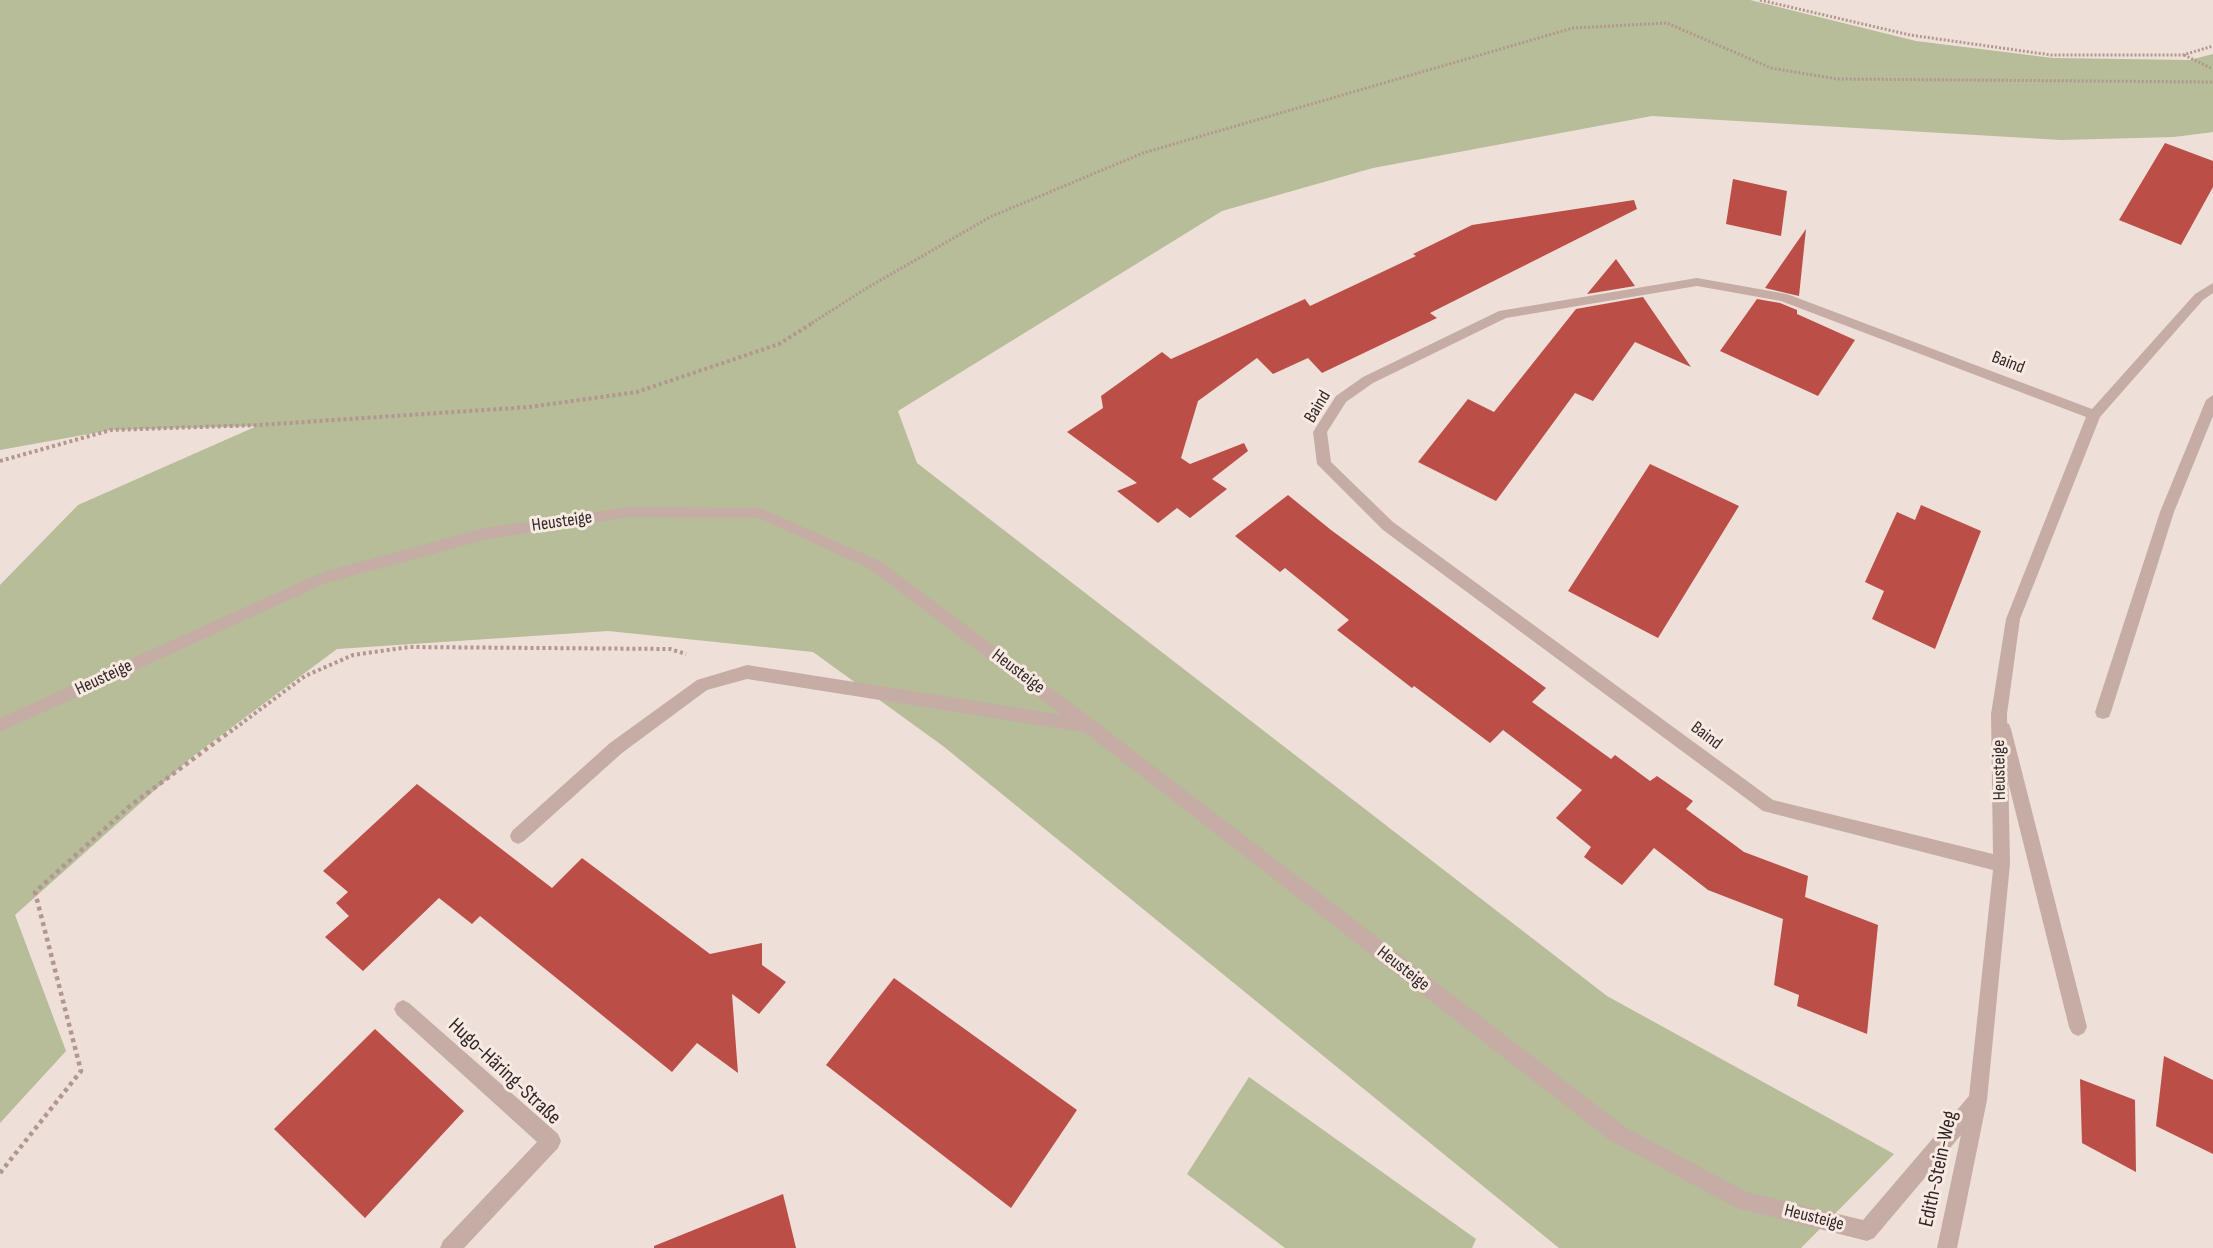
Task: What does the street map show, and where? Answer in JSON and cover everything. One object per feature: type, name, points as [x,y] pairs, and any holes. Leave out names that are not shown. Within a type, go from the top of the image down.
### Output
[{"type":"street","name":"Baind","points":[[2002,864],[1769,806],[1388,526],[1324,464],[1320,432],[1341,399],[1368,380],[1503,314],[1697,282],[1784,297],[2094,415]]},
{"type":"street","name":"Heusteige","points":[[0,725],[323,578],[484,534],[629,512],[760,513],[875,565],[1089,726],[1618,1134],[1744,1201],[1867,1231],[1978,1100],[2002,864],[1999,714],[2013,619],[2094,415],[2199,297],[2213,286]]},
{"type":"street","points":[[2103,712],[2167,512],[2213,400]]},
{"type":"street","points":[[518,836],[616,748],[702,685],[747,672],[1089,726]]},
{"type":"street","points":[[1999,714],[2078,1027]]},
{"type":"street","name":"Hugo-Häring-Straße","points":[[403,1009],[551,1141],[450,1248]]},
{"type":"street","name":"Edith-Stein-Weg","points":[[1947,1248],[1978,1100]]},
{"type":"path","points":[[1760,0],[1910,36],[2051,55],[2183,55],[2213,46]]},
{"type":"path","points":[[0,461],[111,430],[259,425],[529,407],[638,392],[779,344],[867,288],[990,217],[1143,153],[1573,28],[1667,23],[1771,68],[1837,79],[2213,82]]},
{"type":"path","points":[[2183,55],[2213,69]]},
{"type":"path","points":[[0,1173],[81,1071],[35,892],[130,806],[305,676],[353,655],[409,647],[670,649],[747,672]]},
{"type":"green space","points":[[0,0],[1750,0],[1916,41],[2053,58],[2190,60],[2213,54],[2213,132],[2174,137],[2061,140],[1652,116],[1373,168],[1222,211],[898,411],[917,463],[1607,996],[1894,1154],[1801,1248],[1559,1248],[943,746],[813,652],[608,631],[337,649],[192,757],[15,915],[66,1051],[0,1123],[0,585],[78,505],[257,426],[111,430],[0,450]]},
{"type":"green space","points":[[1249,1077],[1476,1239],[1472,1248],[1285,1248],[1187,1174]]},
{"type":"building","points":[[2165,143],[2213,161],[2213,187],[2181,245],[2119,220]]},
{"type":"building","points":[[1733,179],[1787,191],[1781,236],[1726,224]]},
{"type":"building","points":[[1634,200],[1637,209],[1430,313],[1437,318],[1322,373],[1308,358],[1273,374],[1257,358],[1198,401],[1181,458],[1190,464],[1244,443],[1248,451],[1212,479],[1227,489],[1190,518],[1177,508],[1158,523],[1117,491],[1137,483],[1067,432],[1103,408],[1101,396],[1162,352],[1171,359],[1305,299],[1310,306],[1416,256],[1413,254],[1472,225]]},
{"type":"building","points":[[1806,229],[1799,296],[1765,288]]},
{"type":"building","points":[[1616,259],[1635,286],[1587,294]]},
{"type":"building","points":[[1643,297],[1691,367],[1635,342],[1593,401],[1575,393],[1496,501],[1418,462],[1468,399],[1494,412],[1576,309]]},
{"type":"building","points":[[1757,299],[1780,303],[1797,310],[1797,314],[1855,340],[1818,396],[1720,351]]},
{"type":"building","points":[[1650,464],[1739,506],[1658,638],[1568,591]]},
{"type":"building","points":[[1288,495],[1331,530],[1546,688],[1532,702],[1611,759],[1615,755],[1650,781],[1657,776],[1693,801],[1686,809],[1744,852],[1808,876],[1805,897],[1878,925],[1867,1034],[1797,1006],[1799,995],[1774,985],[1783,919],[1708,890],[1654,848],[1622,885],[1584,857],[1591,847],[1556,818],[1582,790],[1503,730],[1490,743],[1414,686],[1412,688],[1337,630],[1349,620],[1285,568],[1280,572],[1235,536]]},
{"type":"building","points":[[1921,505],[1981,531],[1935,649],[1872,619],[1884,591],[1865,582],[1897,512],[1915,520]]},
{"type":"building","points":[[417,784],[552,888],[582,858],[710,954],[762,943],[762,965],[786,982],[759,1014],[732,994],[738,1073],[697,1043],[672,1072],[480,916],[472,924],[439,898],[363,971],[325,937],[349,916],[336,903],[348,892],[323,871]]},
{"type":"building","points":[[894,978],[1077,1110],[1011,1208],[826,1065]]},
{"type":"building","points":[[375,1029],[464,1111],[365,1218],[274,1129]]},
{"type":"building","points":[[2164,1056],[2213,1080],[2213,1154],[2156,1126]]},
{"type":"building","points":[[2080,1079],[2135,1100],[2136,1172],[2082,1143]]},
{"type":"building","points":[[783,1194],[796,1248],[654,1248],[654,1246]]}]
